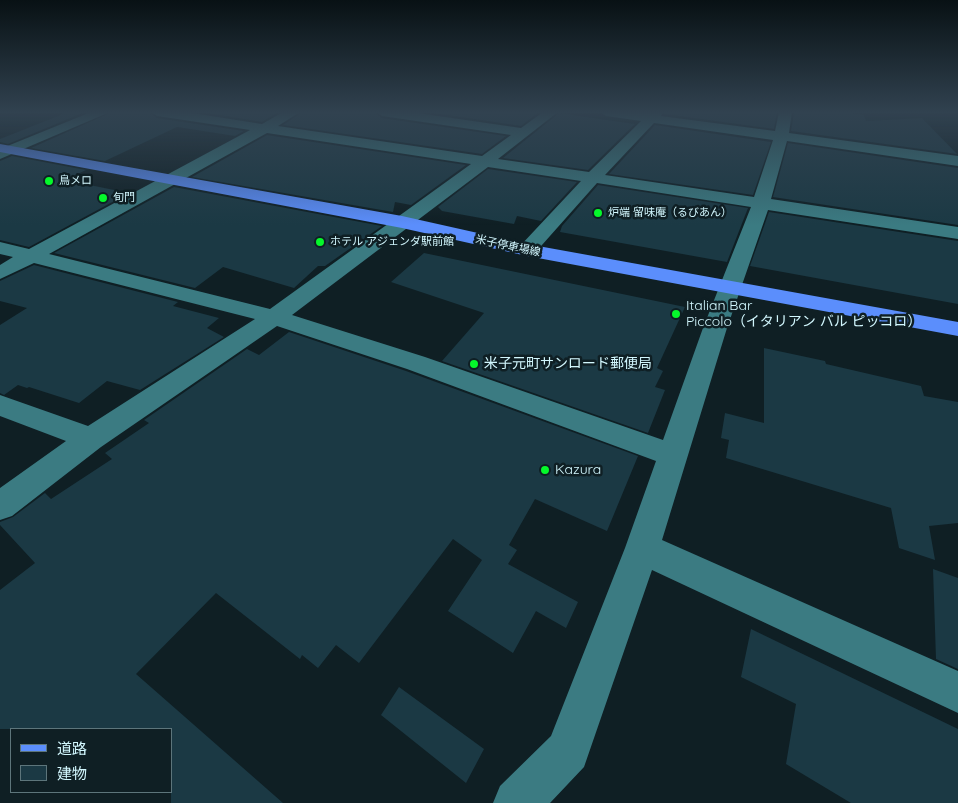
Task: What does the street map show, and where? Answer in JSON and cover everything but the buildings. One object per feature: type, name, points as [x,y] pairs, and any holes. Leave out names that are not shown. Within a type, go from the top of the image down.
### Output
[{"type":"main road","name":"米子停車場線","points":[[4,151],[402,222],[527,250],[958,329]]},
{"type":"street","points":[[0,273],[227,149]]},
{"type":"street","points":[[413,149],[958,233]]},
{"type":"street","points":[[0,506],[91,439],[274,317],[499,149]]},
{"type":"street","points":[[527,250],[621,149]]},
{"type":"street","points":[[517,803],[568,752],[642,548],[730,286],[761,203],[777,149]]},
{"type":"street","points":[[873,149],[958,161]]},
{"type":"street","points":[[0,248],[274,317],[416,363],[673,455]]},
{"type":"street","points":[[0,405],[91,439]]},
{"type":"street","points":[[642,548],[958,692]]},
{"type":"place","name":"鳥メロ","points":[[49,181]]},
{"type":"place","name":"旬門","points":[[103,198]]},
{"type":"place","name":"炉端 留味庵（るびあん）","points":[[598,213]]},
{"type":"place","name":"ホテル アジェンダ駅前館","points":[[320,242]]},
{"type":"place","name":"Italian Bar Piccolo（イタリアン バル ピッコロ）","points":[[676,314]]},
{"type":"place","name":"米子元町サンロード郵便局","points":[[474,364]]},
{"type":"place","name":"Kazura","points":[[545,470]]}]
